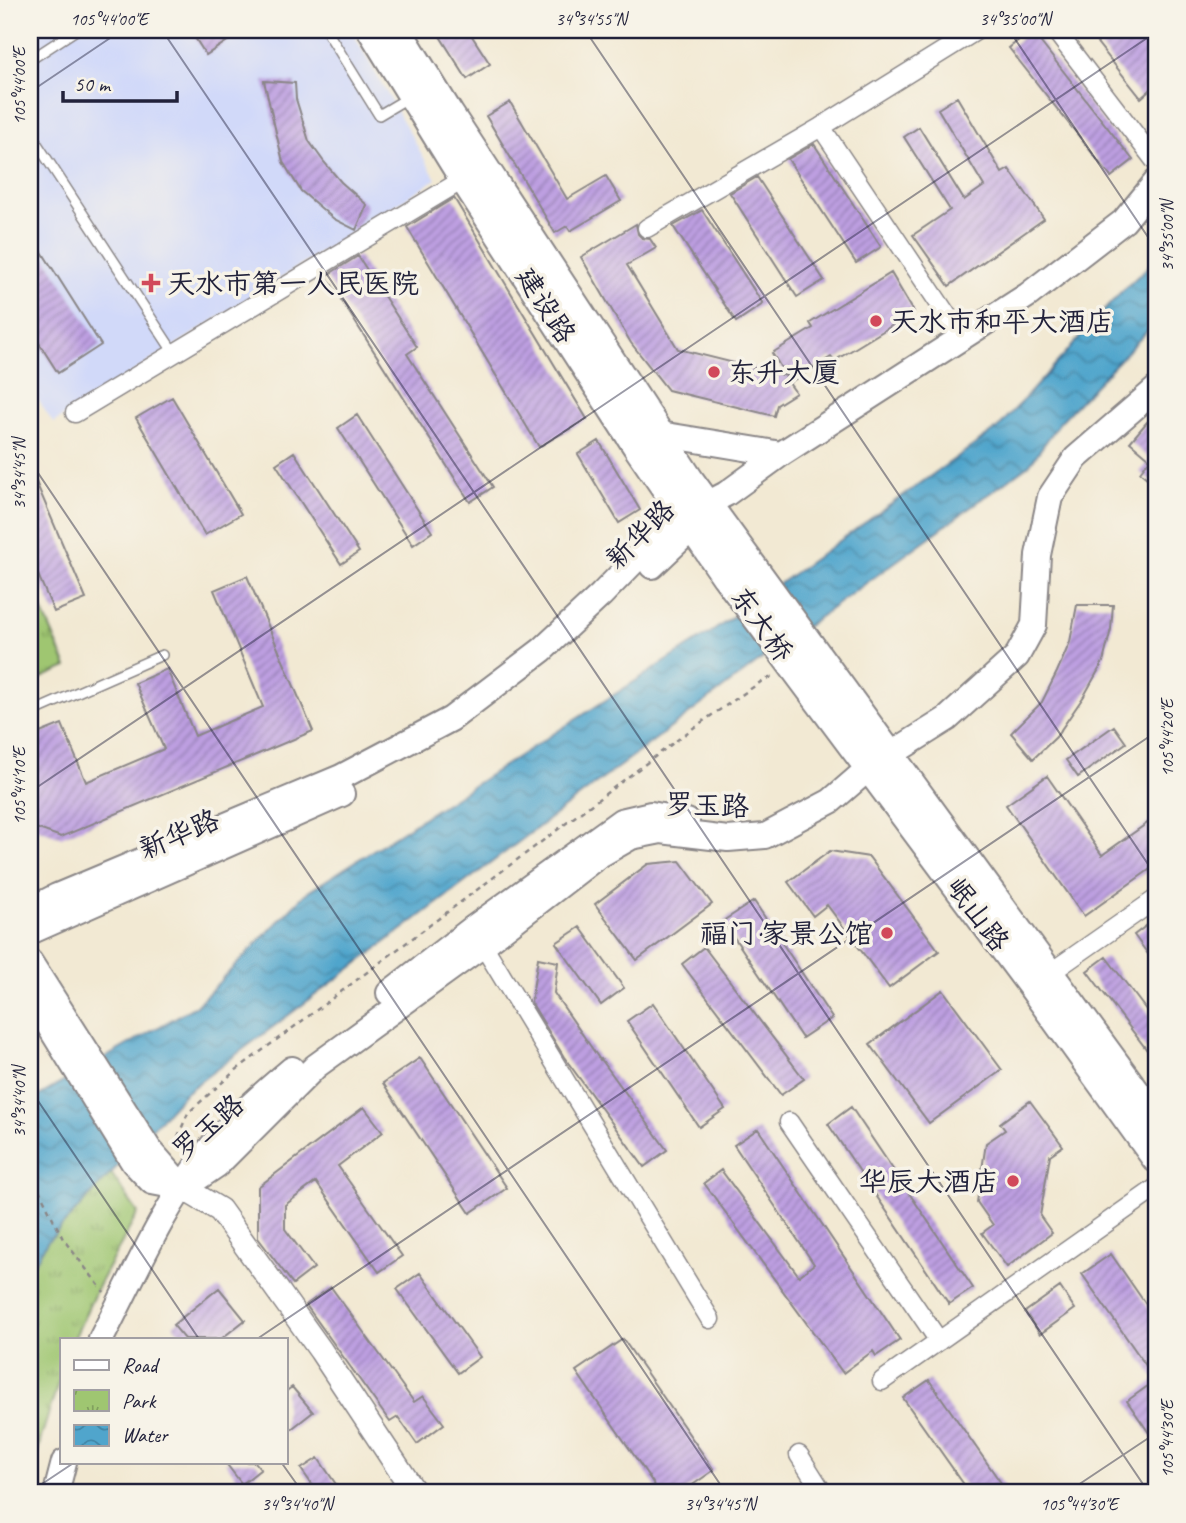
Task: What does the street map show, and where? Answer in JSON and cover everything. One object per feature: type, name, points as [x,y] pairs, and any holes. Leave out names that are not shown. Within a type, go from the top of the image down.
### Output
[{"type":"main road","name":"建设路","points":[[372,30],[464,179],[636,446],[694,514],[751,561]]},
{"type":"main road","name":"建设路","points":[[397,30],[449,114],[660,434],[694,514],[726,576]]},
{"type":"main road","points":[[694,514],[749,479],[781,454],[1028,295],[1124,222],[1156,182]]},
{"type":"main road","name":"罗玉路","points":[[183,1188],[203,1157],[246,1108],[308,1055],[473,928],[621,821],[651,814],[715,827],[754,825],[880,761],[947,719],[1017,656],[1034,625],[1038,555],[1050,497],[1076,458],[1156,389]]},
{"type":"main road","points":[[660,434],[781,454]]},
{"type":"main road","name":"新华路","points":[[30,910],[57,896],[341,777],[451,719],[542,650],[694,514]]},
{"type":"main road","name":"新华路","points":[[30,932],[350,790],[453,729],[552,656],[611,605],[694,514]]},
{"type":"main road","name":"东大桥","points":[[751,561],[808,664]]},
{"type":"main road","name":"东大桥","points":[[726,576],[808,664]]},
{"type":"main road","points":[[808,664],[880,761]]},
{"type":"main road","name":"罗玉路","points":[[183,1188],[216,1165],[316,1066],[483,945],[598,856],[631,836],[661,831],[728,839],[765,836],[831,801],[880,761]]},
{"type":"main road","name":"岷山路","points":[[880,761],[1050,973],[1156,1120]]},
{"type":"main road","name":"岷山路","points":[[880,761],[1024,975],[1156,1158]]},
{"type":"main road","points":[[30,962],[85,1066]]},
{"type":"main road","points":[[30,995],[85,1066],[149,1159],[183,1188]]},
{"type":"main road","points":[[149,1159],[152,1182],[183,1188]]},
{"type":"main road","points":[[102,1338],[173,1201],[183,1188]]},
{"type":"main road","points":[[56,1493],[63,1464]]},
{"type":"street","points":[[647,228],[821,127],[977,30]]},
{"type":"street","points":[[1055,30],[1156,162]]},
{"type":"street","points":[[821,127],[961,336]]},
{"type":"street","points":[[75,413],[464,179]]},
{"type":"street","points":[[1050,973],[1156,899]]},
{"type":"street","points":[[483,945],[710,1319]]},
{"type":"street","points":[[789,1122],[939,1341]]},
{"type":"street","points":[[183,1188],[220,1210],[321,1351],[415,1493]]},
{"type":"street","points":[[882,1381],[1156,1188]]},
{"type":"street","points":[[799,1455],[823,1493]]},
{"type":"lane","points":[[30,60],[76,30]]},
{"type":"lane","points":[[328,33],[379,116],[412,95]]},
{"type":"lane","points":[[30,133],[174,353]]},
{"type":"lane","points":[[30,713],[162,655]]},
{"type":"path","points":[[149,1159],[188,1113],[235,1071],[696,726],[765,679],[808,664]]},
{"type":"path","points":[[30,1171],[63,1239],[78,1262],[117,1308]]},
{"type":"shaded area","name":"天水市第一人民医院","points":[[30,30],[351,30],[436,179],[53,423],[30,387]]},
{"type":"green space","points":[[30,582],[67,667],[30,683]]},
{"type":"green space","points":[[111,1173],[138,1213],[99,1284],[74,1338],[60,1338],[60,1377],[30,1485],[30,1270],[47,1242]]},
{"type":"water","points":[[1156,259],[1156,322],[1060,422],[1030,464],[770,653],[185,1093],[47,1242],[30,1270],[30,1101],[197,1005],[305,894],[713,631],[998,428],[1120,293]]},
{"type":"building","points":[[190,30],[244,30],[206,55]]},
{"type":"building","points":[[436,30],[468,30],[490,64],[467,79]]},
{"type":"building","points":[[1031,30],[1133,160],[1111,177],[1009,48]]},
{"type":"building","points":[[1087,30],[1156,30],[1156,85],[1141,98]]},
{"type":"building","points":[[264,81],[295,83],[296,99],[309,141],[341,182],[367,205],[356,230],[334,219],[301,191],[283,162]]},
{"type":"building","points":[[957,97],[1002,173],[1009,169],[1044,219],[949,286],[913,235],[950,210],[904,137],[919,127],[964,200],[984,186],[938,109]]},
{"type":"building","points":[[510,102],[567,199],[606,176],[621,201],[570,231],[567,226],[555,233],[486,116]]},
{"type":"building","points":[[814,144],[881,247],[856,263],[788,159]]},
{"type":"building","points":[[757,177],[824,280],[797,297],[730,193]]},
{"type":"building","points":[[454,198],[587,419],[539,447],[407,227]]},
{"type":"building","points":[[702,210],[763,304],[736,322],[673,226]]},
{"type":"building","points":[[636,224],[638,234],[642,238],[650,239],[656,248],[627,265],[678,349],[786,376],[772,353],[813,328],[810,323],[891,273],[914,312],[834,361],[831,357],[789,383],[796,393],[777,405],[774,416],[668,390],[631,343],[581,257]]},
{"type":"building","points":[[30,233],[101,345],[58,373],[30,329]]},
{"type":"building","points":[[358,256],[417,347],[407,354],[493,487],[470,502],[326,276]]},
{"type":"building","points":[[172,397],[241,514],[205,535],[136,418]]},
{"type":"building","points":[[357,415],[432,532],[413,545],[338,428]]},
{"type":"building","points":[[1147,422],[1156,430],[1156,486],[1140,472],[1150,459],[1130,442]]},
{"type":"building","points":[[599,441],[640,510],[619,523],[578,454]]},
{"type":"building","points":[[294,452],[359,552],[341,564],[276,464]]},
{"type":"building","points":[[30,468],[86,599],[54,612],[30,556]]},
{"type":"building","points":[[247,576],[313,731],[61,837],[30,826],[30,737],[62,724],[86,782],[164,749],[135,683],[167,669],[195,736],[263,707],[214,590]]},
{"type":"building","points":[[1077,605],[1113,605],[1111,629],[1103,662],[1056,737],[1033,759],[1011,733],[1042,702],[1070,642]]},
{"type":"building","points":[[1114,726],[1126,743],[1078,777],[1066,760]]},
{"type":"building","points":[[1047,776],[1102,855],[1156,817],[1156,865],[1084,916],[1006,805]]},
{"type":"building","name":"福门·家景公馆","points":[[830,851],[869,857],[939,951],[889,988],[827,905],[813,916],[788,882]]},
{"type":"building","points":[[680,861],[712,904],[637,960],[595,904],[648,864]]},
{"type":"building","points":[[754,901],[832,1018],[802,1038],[723,921]]},
{"type":"building","points":[[1150,923],[1156,931],[1156,965],[1134,935]]},
{"type":"building","points":[[580,927],[624,988],[601,1005],[556,943]]},
{"type":"building","points":[[704,947],[804,1079],[781,1095],[682,964]]},
{"type":"building","points":[[1106,957],[1156,1023],[1156,1062],[1087,971]]},
{"type":"building","points":[[538,958],[558,962],[554,993],[667,1150],[644,1167],[564,1057],[531,1002]]},
{"type":"building","points":[[943,990],[1002,1070],[929,1123],[870,1044]]},
{"type":"building","points":[[653,1003],[725,1109],[699,1127],[627,1021]]},
{"type":"building","points":[[420,1058],[507,1188],[470,1213],[383,1083]]},
{"type":"building","name":"华辰大酒店","points":[[1030,1101],[1063,1146],[1050,1155],[1040,1216],[1052,1233],[1007,1267],[982,1233],[993,1225],[977,1202],[986,1143],[1005,1130],[1000,1123]]},
{"type":"building","points":[[364,1107],[383,1132],[338,1166],[402,1256],[379,1272],[316,1182],[285,1205],[285,1229],[314,1268],[293,1284],[258,1238],[258,1187]]},
{"type":"building","points":[[851,1107],[973,1288],[949,1304],[828,1124]]},
{"type":"building","points":[[758,1129],[900,1340],[876,1356],[873,1351],[843,1373],[704,1183],[721,1170],[799,1276],[814,1264],[734,1145]]},
{"type":"building","points":[[1111,1254],[1156,1319],[1156,1380],[1082,1274]]},
{"type":"building","points":[[420,1273],[480,1357],[458,1373],[397,1289]]},
{"type":"building","points":[[331,1287],[414,1402],[423,1396],[444,1424],[417,1444],[398,1417],[390,1422],[306,1305]]},
{"type":"building","points":[[1060,1287],[1075,1309],[1040,1334],[1025,1312]]},
{"type":"building","points":[[219,1288],[245,1320],[222,1338],[184,1338],[173,1325]]},
{"type":"building","points":[[623,1339],[714,1470],[681,1493],[660,1493],[576,1371]]},
{"type":"building","points":[[929,1380],[1008,1493],[970,1493],[903,1398]]},
{"type":"building","points":[[1156,1380],[1156,1443],[1127,1401]]},
{"type":"building","points":[[292,1387],[313,1412],[287,1432],[287,1391]]},
{"type":"building","points":[[318,1458],[342,1493],[318,1493],[301,1469]]},
{"type":"building","points":[[227,1464],[257,1464],[261,1469],[242,1484]]},
{"type":"place","name":"天水市第一人民医院","points":[[151,283]]},
{"type":"place","name":"天水市和平大酒店","points":[[876,321]]},
{"type":"place","name":"东升大厦","points":[[714,372]]},
{"type":"place","name":"福门·家景公馆","points":[[887,933]]},
{"type":"place","name":"华辰大酒店","points":[[1013,1181]]}]
